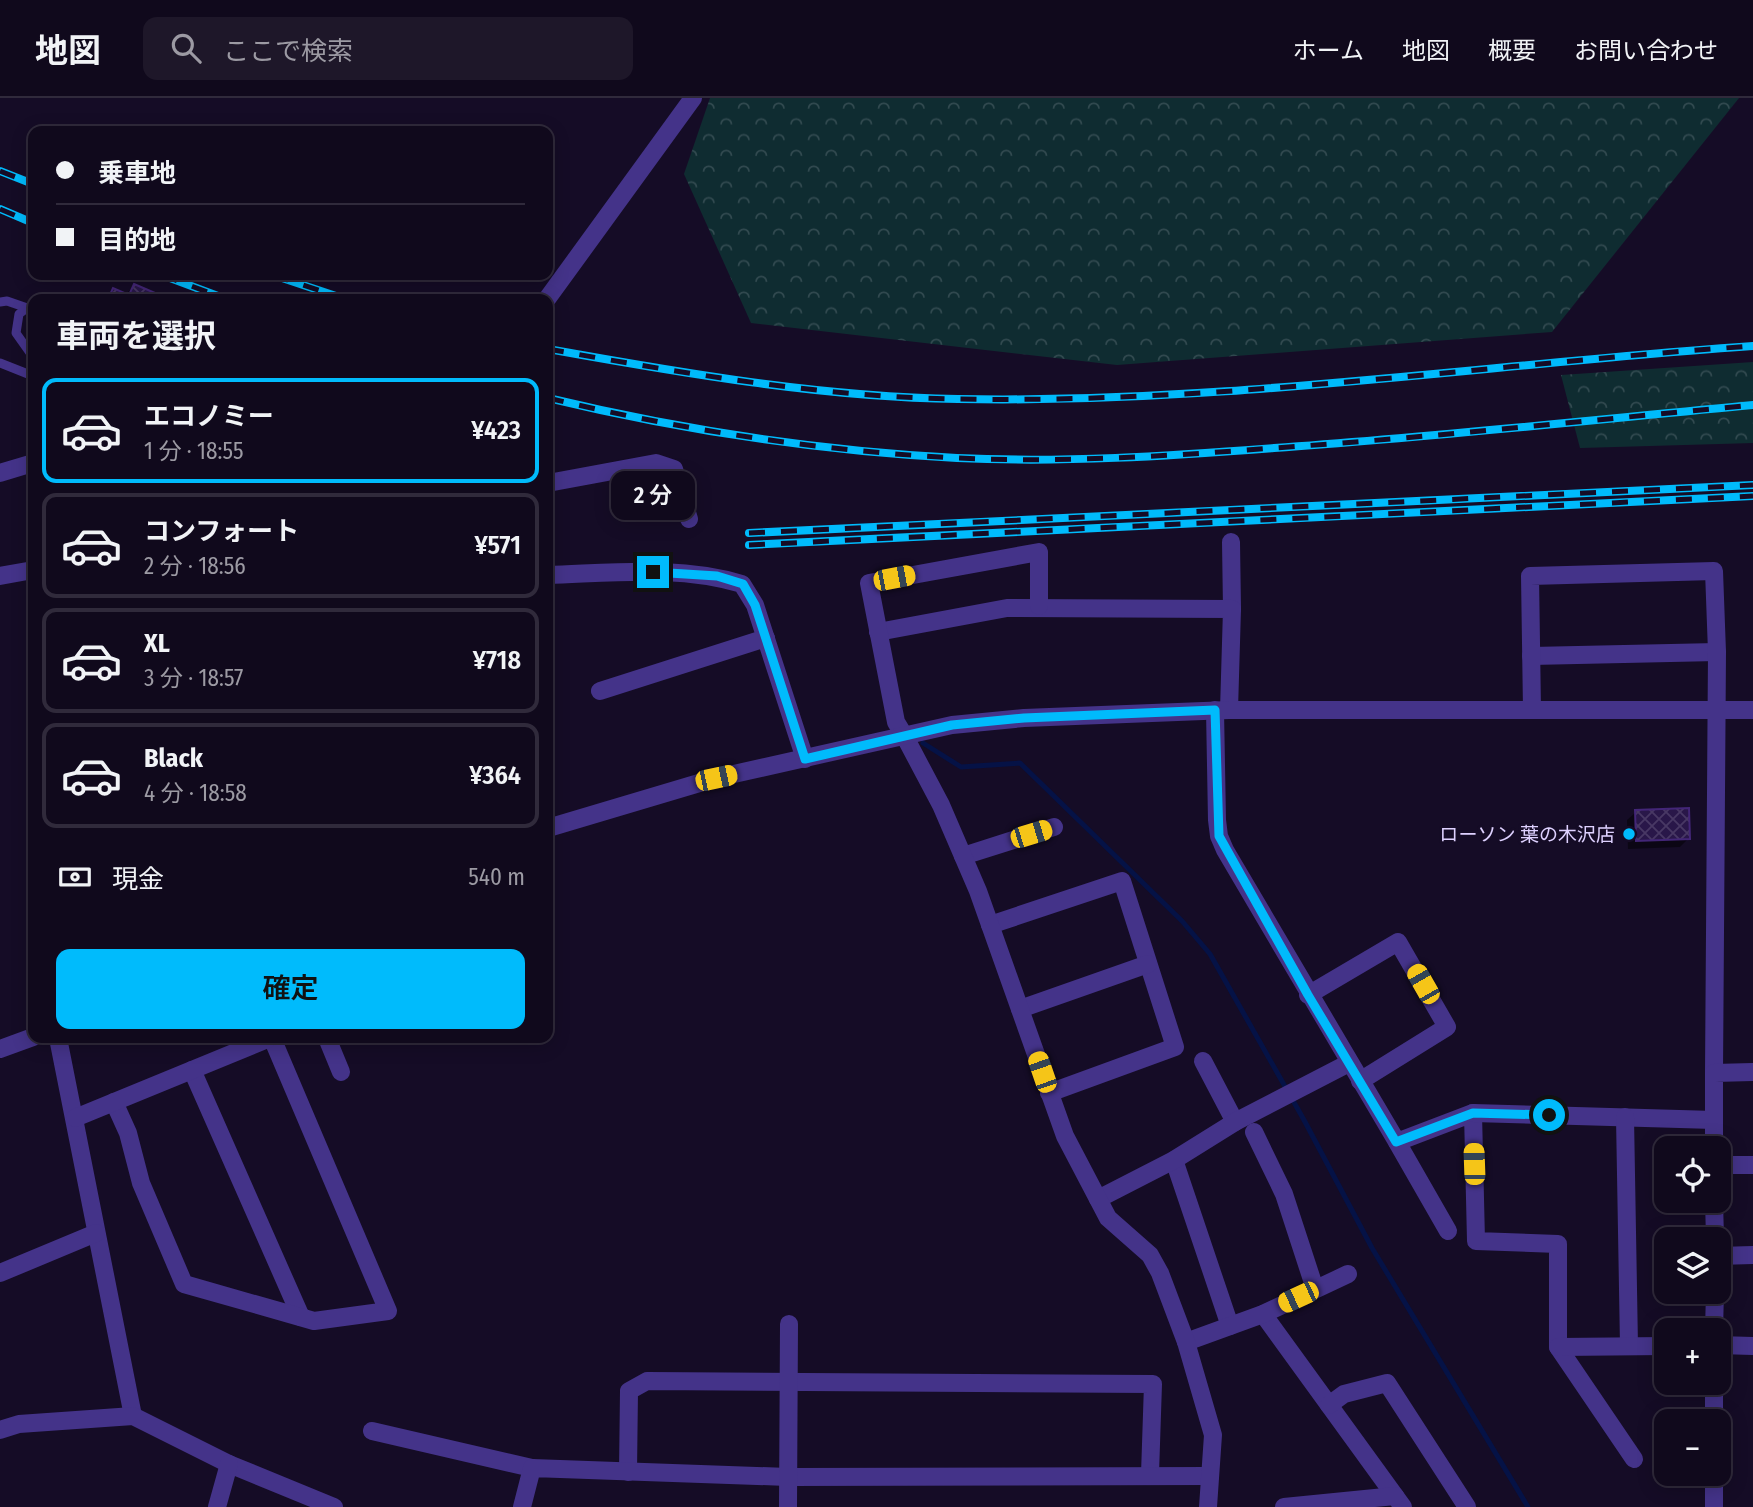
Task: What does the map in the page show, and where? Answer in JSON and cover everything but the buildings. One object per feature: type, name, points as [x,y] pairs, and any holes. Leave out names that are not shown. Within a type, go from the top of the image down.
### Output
[{"type":"street","points":[[551,294],[693,98]]},
{"type":"street","points":[[553,482],[656,463],[674,469],[689,519]]},
{"type":"street","points":[[0,473],[28,465]]},
{"type":"street","points":[[1231,542],[1232,609],[1222,710],[1219,836],[1308,995],[1448,1231]]},
{"type":"street","points":[[1039,606],[1039,552],[1021,553],[869,583],[896,722],[941,805],[963,856],[1065,1136],[1108,1218],[1150,1255],[1160,1273],[1186,1342],[1213,1435],[1208,1507]]},
{"type":"street","points":[[0,576],[28,571]]},
{"type":"street","points":[[1532,710],[1530,576],[1714,571],[1717,652],[1714,1136]]},
{"type":"street","points":[[553,575],[653,572],[717,576],[743,584],[755,605],[805,759]]},
{"type":"street","points":[[878,632],[1007,608],[1039,606],[1232,609]]},
{"type":"street","points":[[600,691],[766,638]]},
{"type":"street","points":[[1531,656],[1717,652]]},
{"type":"street","points":[[553,827],[716,778],[952,725],[1024,718],[1222,710],[1753,710]]},
{"type":"street","points":[[963,856],[1054,827]]},
{"type":"street","points":[[990,925],[1122,881],[1175,1047],[1049,1093]]},
{"type":"street","points":[[1308,995],[1398,942],[1447,1027],[1360,1081]]},
{"type":"street","points":[[1020,1009],[1148,964]]},
{"type":"street","points":[[0,1049],[28,1039]]},
{"type":"street","points":[[59,1043],[133,1416]]},
{"type":"street","points":[[75,1118],[259,1043]]},
{"type":"street","points":[[114,1102],[128,1133],[141,1183],[184,1284],[314,1321],[388,1311],[273,1043]]},
{"type":"street","points":[[329,1043],[341,1072]]},
{"type":"street","points":[[1203,1061],[1235,1122]]},
{"type":"street","points":[[1098,1199],[1174,1160],[1235,1122],[1349,1063]]},
{"type":"street","points":[[192,1070],[300,1317]]},
{"type":"street","points":[[1714,1073],[1753,1072]]},
{"type":"street","points":[[1396,1142],[1473,1113],[1714,1120]]},
{"type":"street","points":[[1473,1113],[1476,1241],[1558,1244],[1558,1347],[1634,1459]]},
{"type":"street","points":[[1625,1117],[1629,1346]]},
{"type":"street","points":[[1254,1132],[1284,1195],[1315,1289]]},
{"type":"street","points":[[1174,1160],[1230,1326]]},
{"type":"street","points":[[1731,1165],[1753,1165]]},
{"type":"street","points":[[0,1273],[96,1233]]},
{"type":"street","points":[[1731,1256],[1753,1255]]},
{"type":"street","points":[[1186,1342],[1263,1314],[1348,1274]]},
{"type":"street","points":[[1263,1314],[1399,1502]]},
{"type":"street","points":[[788,1507],[789,1324]]},
{"type":"street","points":[[1731,1345],[1753,1346]]},
{"type":"street","points":[[1558,1347],[1654,1346]]},
{"type":"street","points":[[628,1472],[629,1391],[647,1381],[1153,1384],[1150,1474]]},
{"type":"street","points":[[1329,1405],[1344,1394],[1387,1382],[1467,1507]]},
{"type":"street","points":[[0,1430],[19,1424],[133,1416],[229,1464],[334,1507]]},
{"type":"street","points":[[372,1431],[532,1468],[788,1477],[1150,1474],[1210,1476]]},
{"type":"street","points":[[217,1507],[229,1464]]},
{"type":"street","points":[[522,1507],[532,1468]]},
{"type":"street","points":[[1714,1486],[1714,1507]]},
{"type":"street","points":[[1284,1507],[1399,1502]]},
{"type":"lane","points":[[0,302],[28,309]]},
{"type":"lane","points":[[28,310],[19,314],[16,333],[28,350]]},
{"type":"lane","points":[[0,363],[28,374]]},
{"type":"green space","points":[[710,98],[1739,98],[1552,332],[1117,365],[751,323],[684,174]]},
{"type":"green space","points":[[1753,362],[1753,443],[1580,448],[1561,375]]},
{"type":"waterway","points":[[923,743],[961,767],[1020,763],[1182,921],[1210,954],[1304,1120],[1372,1248],[1528,1507]]},
{"type":"railway","points":[[0,171],[28,182]]},
{"type":"railway","points":[[0,209],[28,221]]},
{"type":"railway","points":[[175,280],[213,294]]},
{"type":"railway","points":[[288,280],[330,294]]},
{"type":"railway","points":[[553,350],[700,375],[803,389],[907,397],[1058,399],[1257,389],[1753,346]]},
{"type":"railway","points":[[553,399],[649,420],[803,444],[906,455],[1036,460],[1155,456],[1334,444],[1753,405]]},
{"type":"railway","points":[[749,533],[1753,485]]},
{"type":"railway","points":[[749,545],[1753,496]]},
{"type":"place","name":"ローソン 葉の木沢店","points":[[1629,834]]},
{"type":"route","points":[[653,572],[717,576],[743,584],[755,605],[805,759],[952,725],[1024,718],[1215,710],[1219,836],[1308,995],[1396,1142],[1473,1113],[1549,1115]]}]
